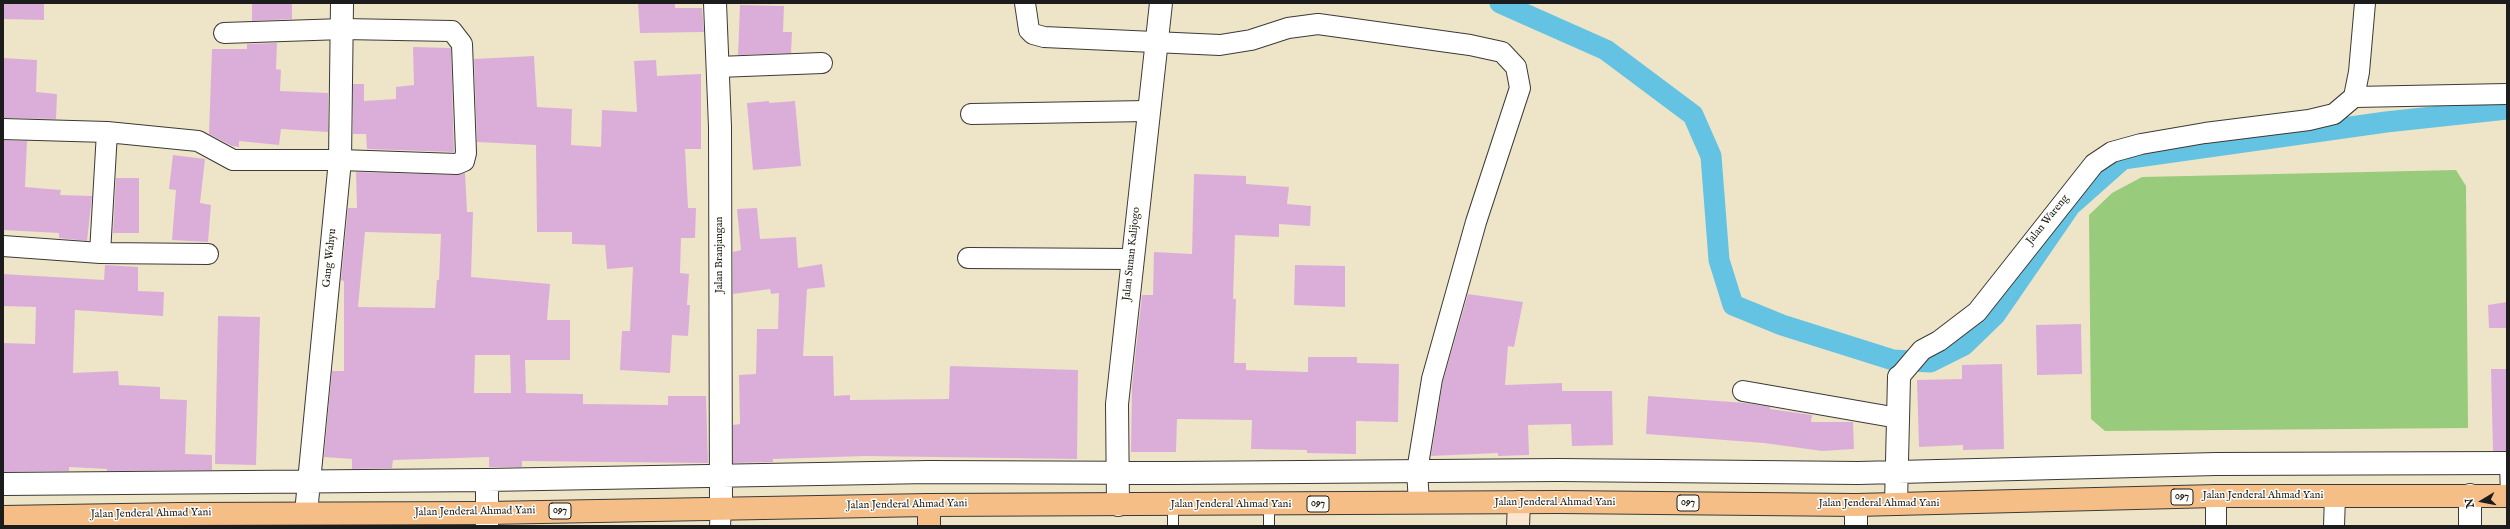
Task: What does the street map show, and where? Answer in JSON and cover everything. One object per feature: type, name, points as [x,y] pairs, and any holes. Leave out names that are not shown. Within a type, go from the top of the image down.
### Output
[{"type":"main road","name":"Jalan Jenderal Ahmad Yani","points":[[3,517],[180,520],[306,513],[487,519],[929,515],[1118,505],[1173,516],[1269,504],[1519,502],[1856,515],[1896,504],[2216,496],[2506,496]]},
{"type":"main road","points":[[1518,526],[1519,502]]},
{"type":"street","name":"Gang Wahyu","points":[[306,513],[340,160],[343,29],[342,3]]},
{"type":"street","name":"Jalan Branjangan","points":[[715,3],[718,67],[720,517]]},
{"type":"street","points":[[1026,3],[1029,30],[1032,34],[1044,37],[1220,45],[1251,40],[1288,28],[1318,24],[1470,45],[1502,52],[1516,67],[1520,88],[1476,222],[1432,379],[1417,471],[1419,503]]},
{"type":"street","name":"Jalan Sunan Kalijogo","points":[[1118,505],[1117,404],[1131,259],[1161,3]]},
{"type":"street","points":[[2365,3],[2359,72],[2354,97],[2507,94]]},
{"type":"street","points":[[3,128],[107,132],[198,141],[232,160],[340,160],[457,164],[464,161],[466,153],[462,44],[452,31],[343,29],[224,33]]},
{"type":"street","points":[[718,67],[822,63]]},
{"type":"street","name":"Jalan Wareng","points":[[1896,504],[1899,378],[1922,350],[1945,337],[1977,312],[2089,170],[2112,152],[2140,144],[2205,133],[2309,120],[2334,114],[2354,97]]},
{"type":"street","points":[[971,114],[1148,112]]},
{"type":"street","points":[[100,253],[107,132]]},
{"type":"street","points":[[3,246],[100,253],[208,254]]},
{"type":"street","points":[[968,258],[1131,259]]},
{"type":"street","points":[[1743,391],[1898,418]]},
{"type":"street","points":[[3,484],[308,480],[487,480],[721,474],[1417,471],[1896,472],[2216,464],[2506,463]]},
{"type":"street","points":[[487,480],[487,519]]},
{"type":"street","points":[[2216,496],[2216,526]]},
{"type":"street","points":[[2334,526],[2335,496]]},
{"type":"street","points":[[2470,496],[2470,526]]},
{"type":"lane","points":[[2506,463],[2506,496]]},
{"type":"lane","points":[[1269,504],[1269,526]]},
{"type":"green space","points":[[2456,170],[2466,186],[2468,428],[2105,431],[2091,419],[2089,215],[2112,193],[2142,177]]},
{"type":"building","points":[[3,3],[44,3],[44,20],[3,19]]},
{"type":"building","points":[[252,3],[292,3],[292,19],[252,21]]},
{"type":"building","points":[[638,3],[675,3],[675,8],[702,8],[704,32],[640,33]]},
{"type":"building","points":[[740,5],[784,6],[783,32],[792,32],[791,53],[738,55]]},
{"type":"building","points":[[277,43],[276,69],[281,70],[280,91],[328,93],[328,132],[281,129],[279,145],[239,141],[239,147],[232,146],[209,134],[212,49],[247,49],[247,44]]},
{"type":"building","points":[[413,47],[451,48],[454,152],[367,149],[366,134],[353,134],[353,84],[364,84],[364,101],[396,99],[396,87],[414,85]]},
{"type":"building","points":[[534,56],[537,107],[572,109],[571,145],[601,147],[602,110],[637,112],[634,61],[656,60],[657,76],[701,74],[701,149],[685,149],[688,208],[696,208],[695,238],[681,238],[680,273],[689,274],[687,305],[690,305],[688,336],[672,335],[670,373],[620,370],[622,331],[630,331],[633,267],[607,269],[605,245],[572,244],[572,232],[537,232],[536,145],[477,142],[474,59]]},
{"type":"building","points":[[3,58],[37,60],[36,92],[57,94],[56,119],[3,118]]},
{"type":"building","points":[[769,101],[769,103],[795,101],[801,166],[753,170],[747,103]]},
{"type":"building","points":[[3,140],[27,141],[25,187],[61,190],[60,195],[92,196],[87,241],[59,238],[59,233],[3,230]]},
{"type":"building","points":[[173,155],[205,159],[200,203],[211,205],[208,242],[172,240],[176,190],[169,189]]},
{"type":"building","points":[[356,172],[457,175],[465,173],[467,212],[473,212],[471,277],[550,284],[547,320],[570,320],[570,360],[525,360],[526,393],[583,394],[583,404],[668,405],[668,396],[706,396],[708,463],[522,461],[522,467],[489,467],[489,457],[393,460],[392,468],[352,469],[352,459],[324,457],[332,371],[344,371],[344,281],[341,280],[348,208],[357,208]],"holes":[[[365,232],[441,234],[439,280],[437,280],[435,308],[358,307]],[[475,355],[510,355],[511,393],[474,393]]]},
{"type":"building","points":[[1194,174],[1246,176],[1246,184],[1289,187],[1287,204],[1311,206],[1310,226],[1279,224],[1279,237],[1235,235],[1233,299],[1236,299],[1234,363],[1246,363],[1246,370],[1308,372],[1308,357],[1357,357],[1357,363],[1399,364],[1398,422],[1356,421],[1356,454],[1307,453],[1307,450],[1251,449],[1252,420],[1177,419],[1176,452],[1131,452],[1132,386],[1142,295],[1153,295],[1154,252],[1192,254]]},
{"type":"building","points":[[116,178],[139,178],[139,233],[113,233]]},
{"type":"building","points":[[757,208],[760,239],[796,237],[798,268],[822,264],[825,287],[807,289],[803,356],[833,356],[834,396],[850,395],[850,400],[949,399],[950,366],[1078,370],[1077,459],[865,456],[773,459],[773,462],[733,463],[733,425],[740,424],[739,375],[756,374],[757,329],[778,329],[779,293],[771,294],[770,289],[733,294],[733,252],[741,250],[737,209]]},
{"type":"building","points":[[105,265],[138,267],[138,291],[164,292],[163,316],[75,310],[73,373],[118,371],[119,385],[160,387],[160,399],[187,400],[185,454],[212,455],[212,470],[107,471],[107,469],[69,467],[69,471],[3,472],[3,343],[35,344],[36,307],[3,306],[3,274],[104,280]]},
{"type":"building","points":[[1295,265],[1345,266],[1345,307],[1294,305]]},
{"type":"building","points":[[1468,294],[1523,302],[1514,347],[1508,346],[1505,385],[1562,383],[1562,391],[1612,391],[1613,445],[1572,446],[1571,424],[1528,425],[1529,455],[1498,456],[1498,453],[1431,456],[1443,381]]},
{"type":"building","points":[[2507,302],[2507,328],[2489,328],[2488,305]]},
{"type":"building","points":[[218,316],[260,317],[256,465],[215,464]]},
{"type":"building","points":[[2081,324],[2082,374],[2037,375],[2036,325]]},
{"type":"building","points":[[2002,364],[2004,449],[1963,450],[1963,445],[1919,447],[1917,380],[1962,379],[1962,365]]},
{"type":"building","points":[[2491,369],[2507,369],[2507,451],[2493,451]]},
{"type":"building","points":[[1648,396],[1746,403],[1770,407],[1770,409],[1812,415],[1811,422],[1853,422],[1854,449],[1822,451],[1764,443],[1646,434]]},
{"type":"waterway","points":[[1500,3],[1606,50],[1693,115],[1711,156],[1719,260],[1733,305],[1782,325],[1893,360],[1930,362],[1964,345],[1995,315],[2070,206],[2123,159],[2386,122],[2507,109]]}]
